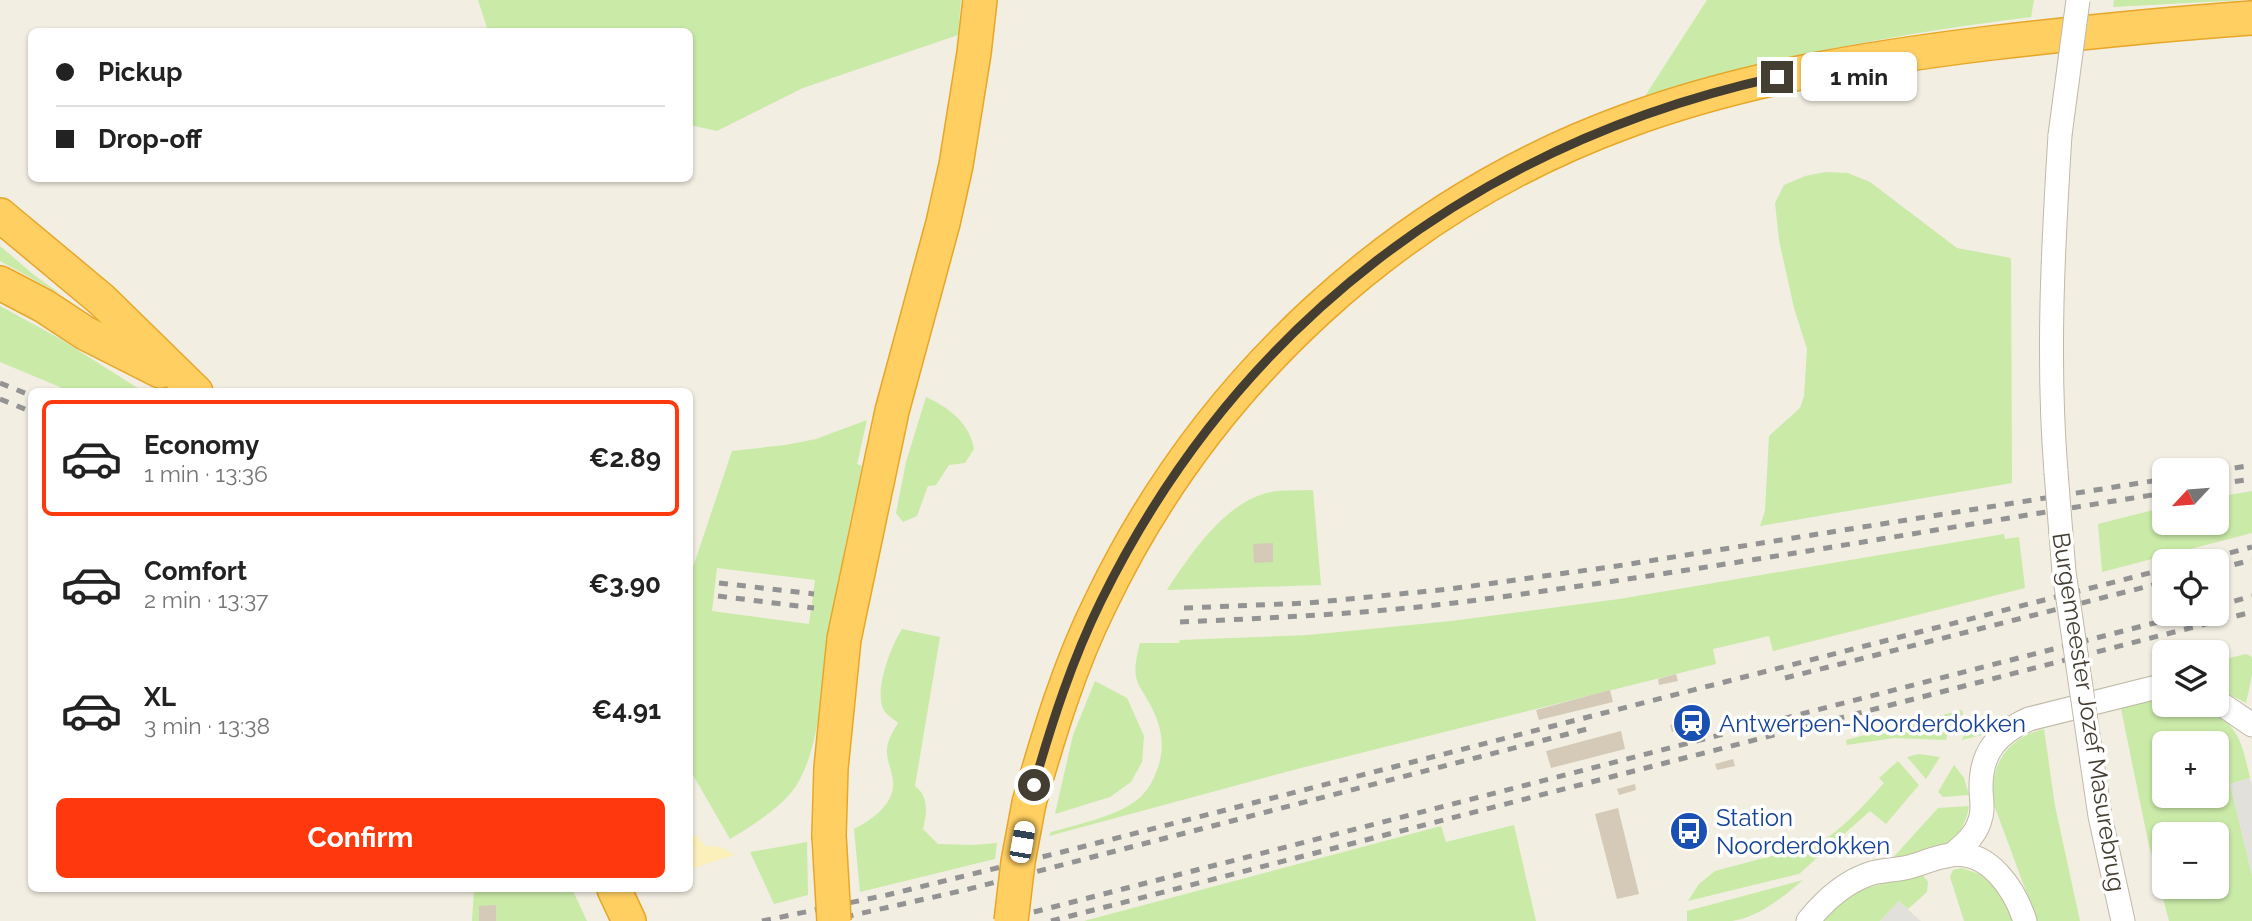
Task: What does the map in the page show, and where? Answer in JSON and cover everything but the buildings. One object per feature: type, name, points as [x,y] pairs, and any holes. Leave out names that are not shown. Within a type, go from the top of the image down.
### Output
[{"type":"highway","points":[[834,921],[829,835],[831,768],[844,639],[892,411],[956,165],[980,0]]},
{"type":"highway","points":[[1011,921],[1029,803],[1056,710],[1077,653],[1123,558],[1179,467],[1251,376],[1336,292],[1373,261],[1470,195],[1566,146],[1627,121],[1751,83],[1830,66],[1934,50],[2201,21],[2252,18]]},
{"type":"highway","points":[[0,215],[102,300],[192,388]]},
{"type":"highway","points":[[0,283],[44,306],[85,333],[191,388]]},
{"type":"highway","points":[[615,892],[629,921]]},
{"type":"street","name":"Burgemeester Jozef Masurebrug","points":[[2078,0],[2060,135],[2053,273],[2052,385],[2056,472],[2064,572],[2100,816],[2123,921]]},
{"type":"street","points":[[1953,855],[1974,834],[1980,822],[1983,770],[2000,736],[2011,727],[2029,719],[2152,688]]},
{"type":"street","points":[[2229,709],[2252,725]]},
{"type":"street","points":[[1808,921],[1840,889],[1871,874],[1907,868],[1953,855],[1969,856],[1997,872],[2016,899],[2025,921]]},
{"type":"green space","points":[[478,0],[961,0],[958,35],[803,88],[717,131],[693,126],[693,28],[487,28]]},
{"type":"green space","points":[[1707,0],[2034,0],[2031,17],[1836,48],[1741,69],[1645,96]]},
{"type":"green space","points":[[2114,0],[2245,0],[2113,7]]},
{"type":"green space","points":[[1826,172],[1848,173],[1870,182],[1957,248],[2011,258],[2012,483],[1760,526],[1765,511],[1769,436],[1800,408],[1804,396],[1807,349],[1794,308],[1779,240],[1775,203],[1784,185],[1805,176]]},
{"type":"green space","points":[[0,246],[34,275],[62,295],[0,261]]},
{"type":"green space","points":[[0,306],[57,337],[138,388],[62,388],[0,362]]},
{"type":"green space","points":[[926,397],[957,417],[968,431],[974,449],[965,463],[949,465],[936,485],[928,486],[917,516],[903,522],[896,513],[906,462]]},
{"type":"green space","points":[[867,420],[857,464],[862,466],[828,635],[813,746],[799,781],[786,798],[768,814],[730,839],[693,775],[693,567],[732,451],[816,439]],"holes":[[[717,568],[815,580],[809,624],[712,611]]]},
{"type":"green space","points":[[1313,490],[1321,585],[1167,590],[1208,534],[1248,500],[1269,492]]},
{"type":"green space","points":[[2252,491],[2252,533],[2190,549],[2152,549],[2152,559],[2102,572],[2098,524],[2152,510],[2152,536],[2230,536],[2230,495]]},
{"type":"green space","points":[[2004,534],[2005,539],[2019,537],[2025,588],[1773,651],[1769,636],[1713,649],[1716,664],[1301,768],[1049,836],[1051,832],[1101,818],[1126,807],[1144,793],[1153,779],[1161,757],[1161,737],[1156,717],[1136,677],[1140,643],[1308,635],[1451,621],[1619,599]]},
{"type":"green space","points":[[902,629],[940,637],[915,786],[923,795],[926,805],[923,829],[938,844],[997,843],[995,859],[860,892],[854,829],[877,814],[892,793],[887,748],[898,723],[885,712],[881,694],[884,670]]},
{"type":"green space","points":[[2246,654],[2252,657],[2252,675],[2246,703],[2229,694],[2229,658]]},
{"type":"green space","points":[[1095,681],[1127,698],[1144,736],[1142,762],[1131,782],[1110,797],[1055,814],[1073,735]]},
{"type":"green space","points":[[2152,698],[2152,717],[2222,717],[2238,737],[2250,778],[2230,784],[2252,875],[2252,921],[2169,921],[2163,899],[2229,899],[2229,822],[2152,822],[2152,856],[2120,704]]},
{"type":"green space","points":[[1962,710],[1963,714],[1950,726],[1946,740],[1894,738],[1847,745],[1846,740]]},
{"type":"green space","points":[[2017,713],[1985,734],[1962,740],[1967,727]]},
{"type":"green space","points":[[2044,729],[2055,806],[2080,921],[2037,921],[1993,802],[1994,776],[2003,755],[2020,739]]},
{"type":"green space","points":[[1919,754],[1940,757],[1926,779],[1907,757]]},
{"type":"green space","points":[[1898,761],[1919,785],[1886,824],[1870,811],[1799,874],[1688,901],[1699,884],[1715,871],[1813,845],[1831,835],[1877,791],[1884,783],[1879,778]]},
{"type":"green space","points":[[1954,765],[1964,778],[1969,795],[1943,797],[1938,792]]},
{"type":"green space","points":[[1969,806],[1965,821],[1951,841],[1929,851],[1890,861],[1938,808]]},
{"type":"green space","points":[[1514,825],[1536,921],[1084,921],[1441,826],[1446,842]]},
{"type":"green space","points":[[807,842],[808,895],[774,904],[750,852]]},
{"type":"green space","points":[[1962,868],[1988,877],[2001,892],[2014,921],[1964,921],[1950,877],[1953,870]]},
{"type":"green space","points":[[1922,874],[1928,882],[1927,892],[1908,909],[1899,901],[1880,921],[1822,921],[1843,899],[1862,889]]},
{"type":"green space","points":[[1803,880],[1779,900],[1751,916],[1732,921],[1687,921],[1687,911]]},
{"type":"green space","points":[[474,892],[573,892],[587,921],[472,921]]},
{"type":"sand","points":[[696,835],[706,846],[721,847],[735,855],[693,868],[693,837]]},
{"type":"shaded area","points":[[2250,778],[2252,785],[2252,875],[2230,784]]},
{"type":"shaded area","points":[[1899,901],[1915,916],[1921,921],[1880,921]]},
{"type":"railway","points":[[0,383],[28,394]]},
{"type":"railway","points":[[0,399],[28,410]]},
{"type":"railway","points":[[2230,469],[2252,465]]},
{"type":"railway","points":[[2230,482],[2252,479]]},
{"type":"railway","points":[[1184,608],[1308,603],[1450,589],[1617,566],[2152,481]]},
{"type":"railway","points":[[1180,622],[1351,613],[1454,603],[1721,565],[2152,495]]},
{"type":"railway","points":[[2229,553],[2252,547]]},
{"type":"railway","points":[[2229,566],[2252,560]]},
{"type":"railway","points":[[762,921],[887,895],[1062,852],[2152,572]]},
{"type":"railway","points":[[719,583],[814,594]]},
{"type":"railway","points":[[1785,678],[2152,585]]},
{"type":"railway","points":[[718,596],[814,608]]},
{"type":"railway","points":[[2229,603],[2252,596]]},
{"type":"railway","points":[[1051,921],[2252,612]]},
{"type":"railway","points":[[999,921],[2152,624]]},
{"type":"railway","points":[[827,921],[965,890],[1591,728]]},
{"type":"place","name":"Antwerpen-Noorderdokken","points":[[1692,723]]},
{"type":"place","name":"Station Noorderdokken","points":[[1689,831]]},
{"type":"route","points":[[1034,785],[1056,710],[1077,653],[1100,603],[1147,516],[1179,467],[1220,414],[1251,376],[1294,332],[1373,261],[1470,195],[1518,168],[1627,121],[1680,103],[1777,77]]}]
